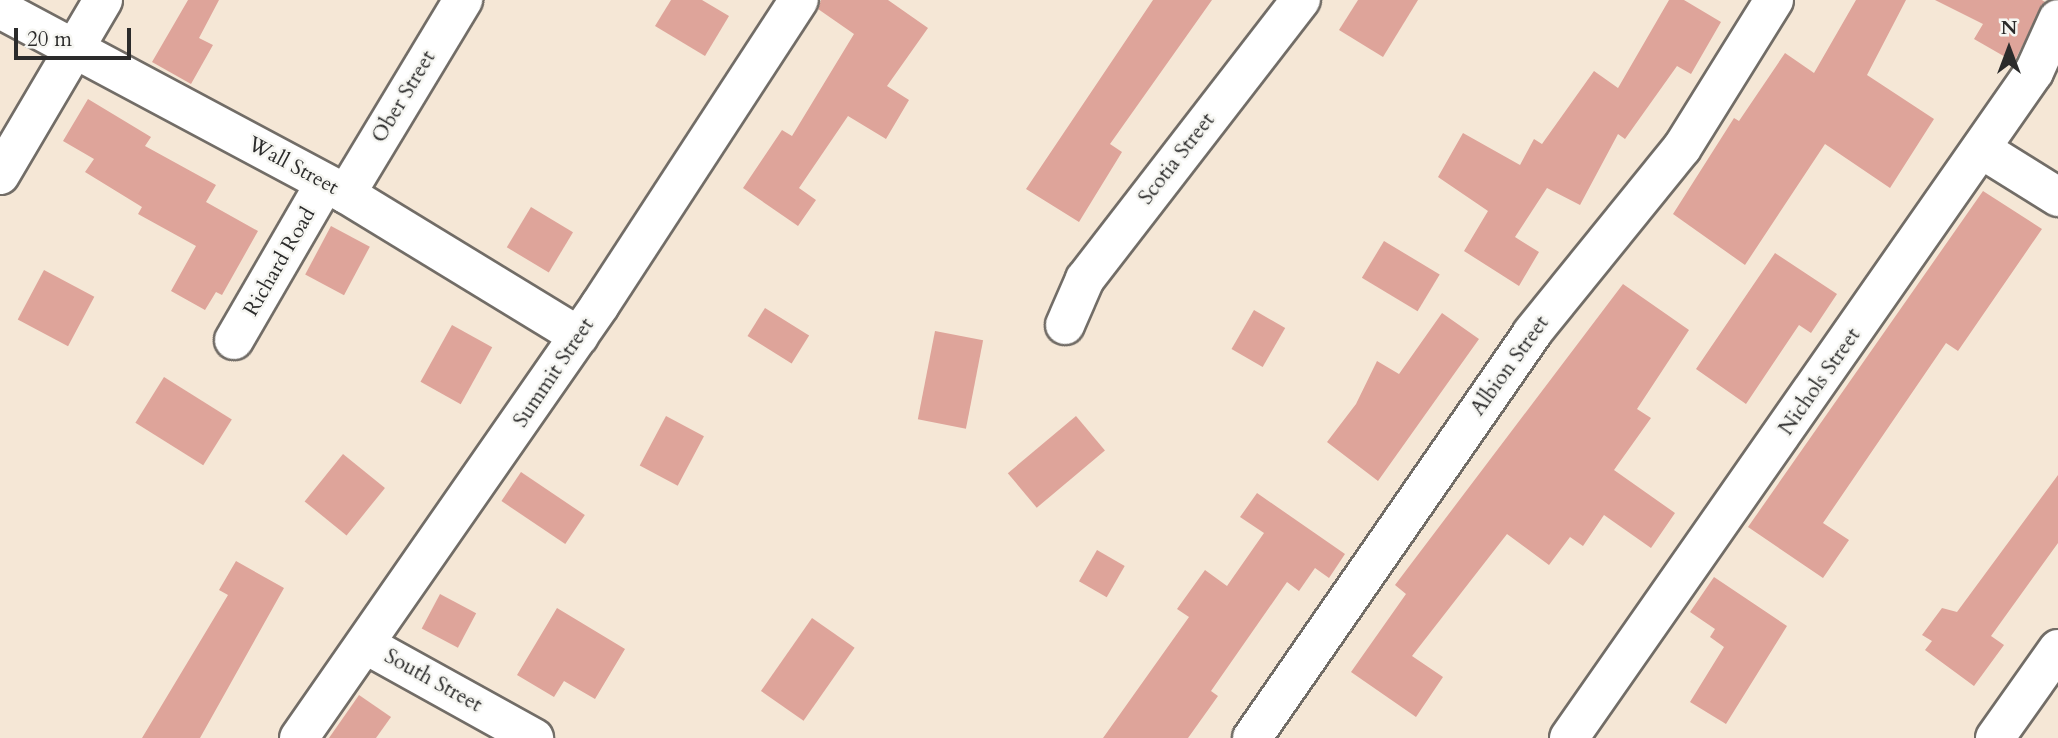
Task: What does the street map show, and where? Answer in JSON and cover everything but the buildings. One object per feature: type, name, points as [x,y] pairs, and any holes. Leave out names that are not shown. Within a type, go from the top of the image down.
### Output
[{"type":"street","points":[[0,175],[71,50],[103,0]]},
{"type":"street","name":"Ober Street","points":[[335,188],[463,0]]},
{"type":"street","name":"Summit Street","points":[[299,738],[368,646],[579,336],[799,0]]},
{"type":"street","name":"Scotia Street","points":[[1065,325],[1085,279],[1301,0]]},
{"type":"street","name":"Albion Street","points":[[1252,738],[1532,333],[1682,148],[1774,0]]},
{"type":"street","name":"Wall Street","points":[[0,9],[71,50],[335,188],[579,336]]},
{"type":"street","name":"Nichols Street","points":[[1569,738],[2034,72],[2058,19]]},
{"type":"street","points":[[1981,149],[2058,197]]},
{"type":"street","name":"Richard Road","points":[[234,340],[335,188]]},
{"type":"street","name":"South Street","points":[[368,646],[534,738]]},
{"type":"street","points":[[1995,738],[2058,649]]}]
